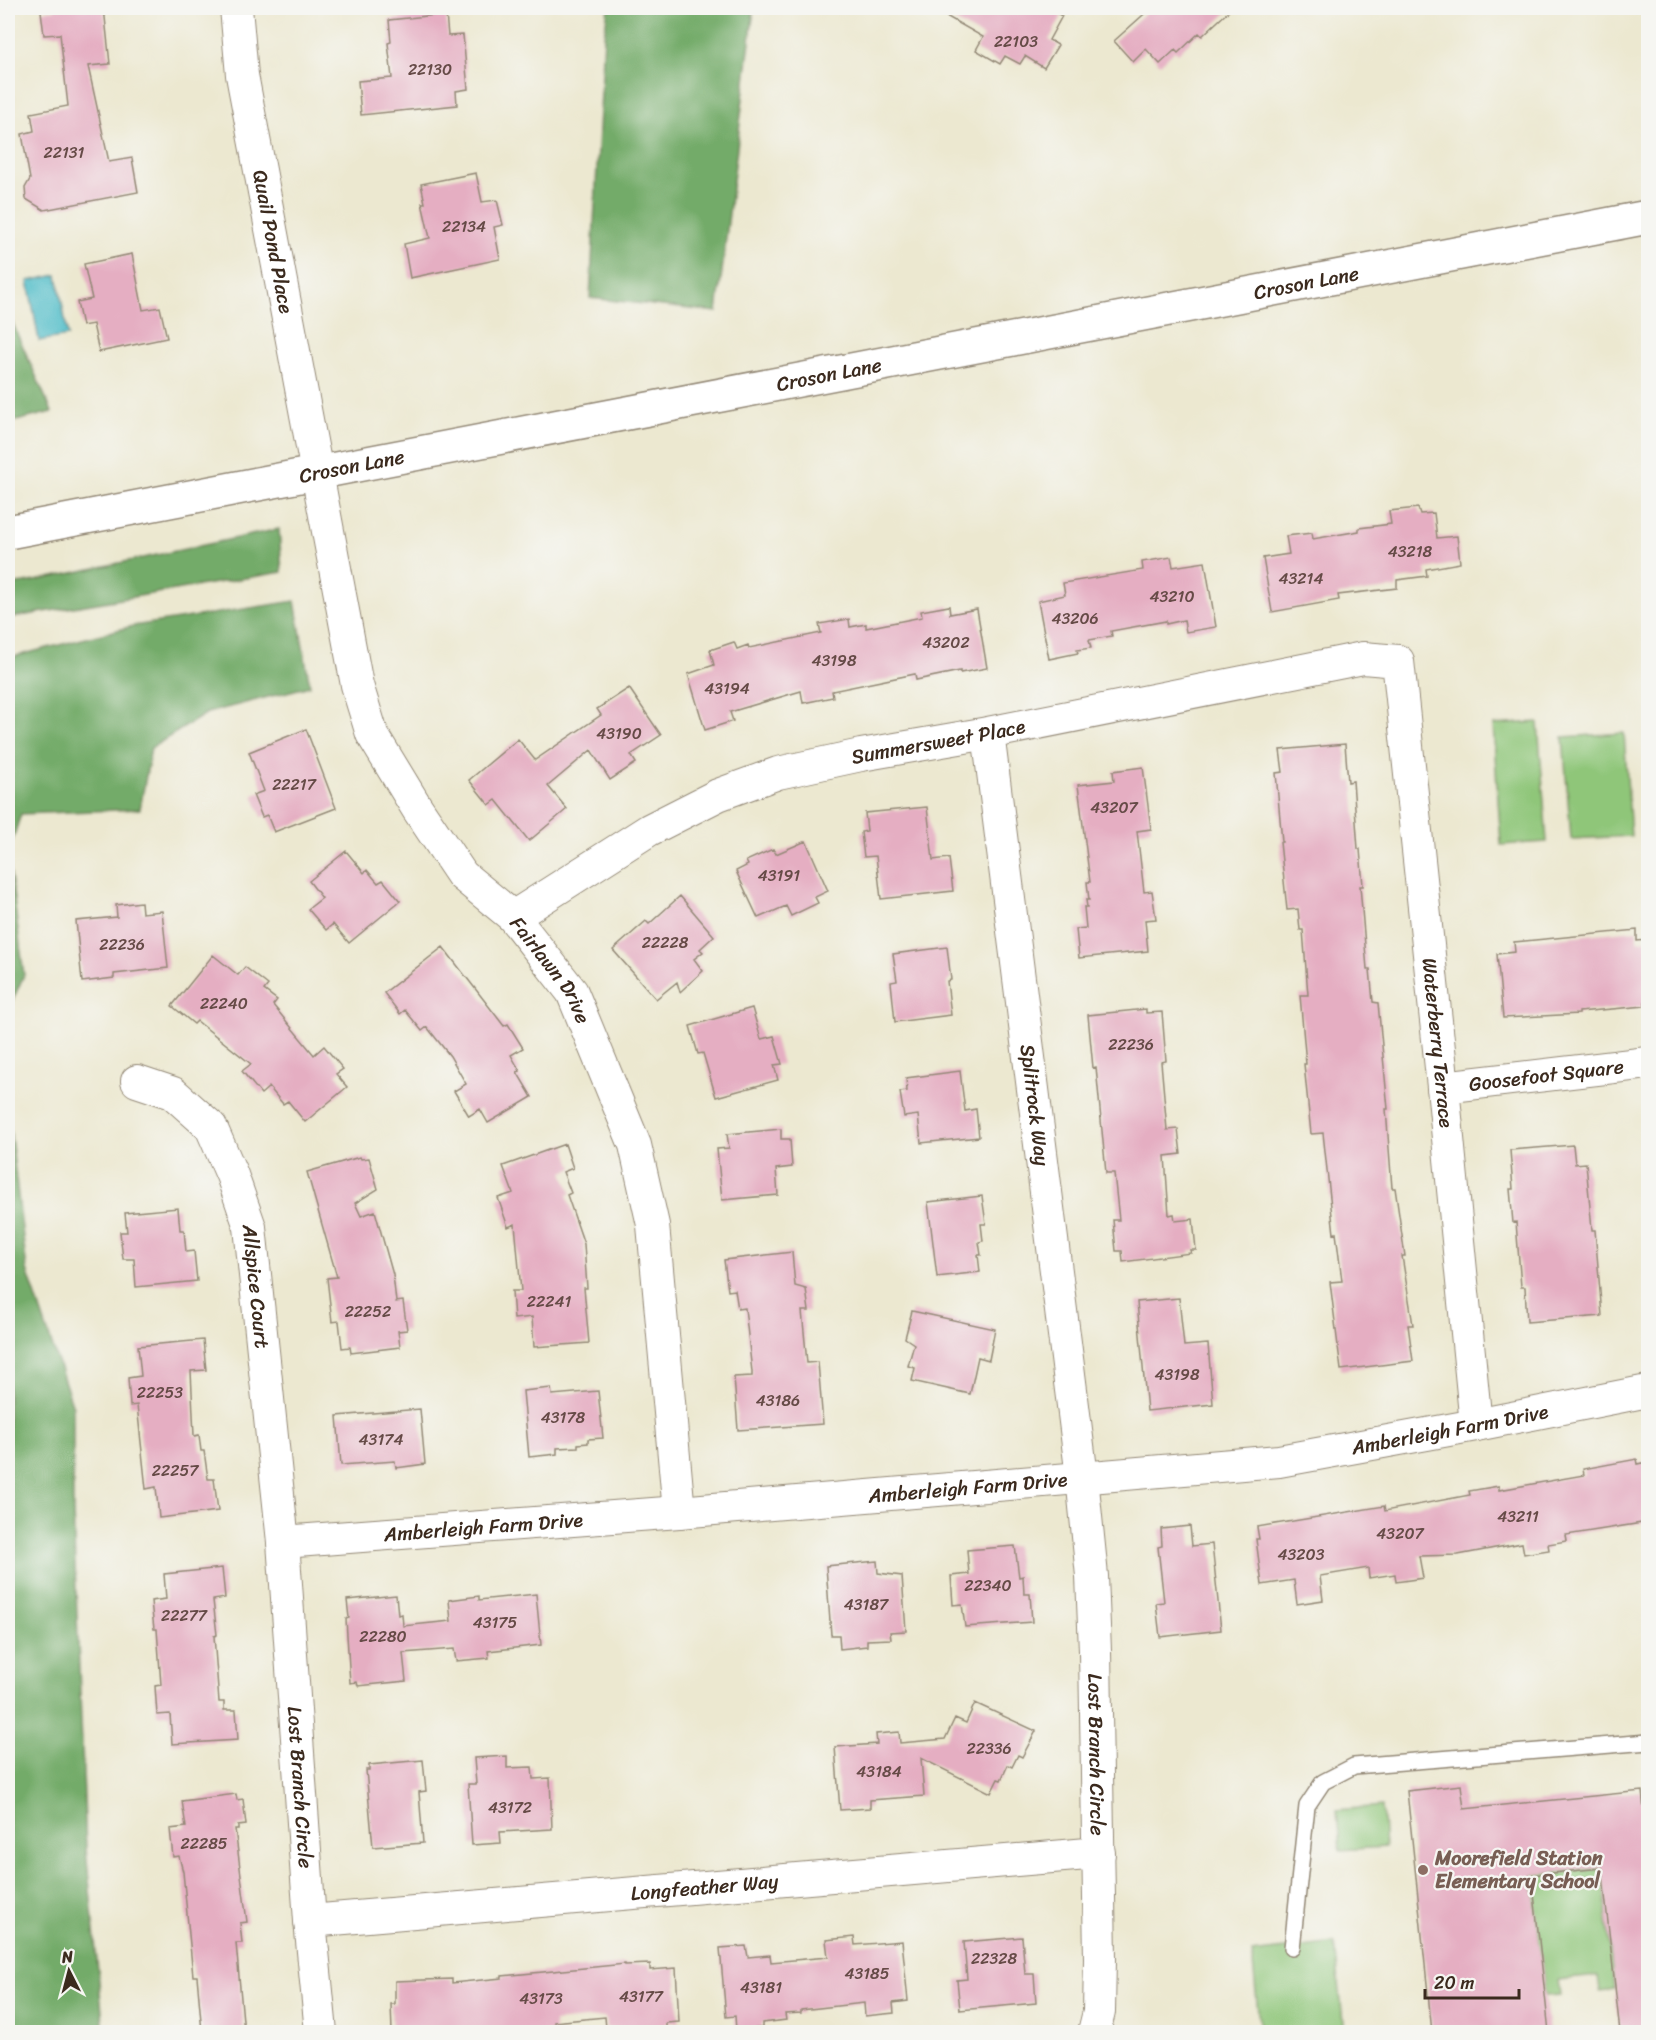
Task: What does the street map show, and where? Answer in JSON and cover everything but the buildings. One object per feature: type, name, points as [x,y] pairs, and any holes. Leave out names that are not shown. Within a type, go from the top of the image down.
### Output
[{"type":"main road","name":"Croson Lane","points":[[8,532],[1648,217]]},
{"type":"street","name":"Quail Pond Place","points":[[236,8],[242,75],[316,474]]},
{"type":"street","name":"Fairlawn Drive","points":[[316,474],[357,686],[372,734],[417,808],[462,875],[513,917],[572,992],[635,1145],[653,1225],[680,1512]]},
{"type":"street","name":"Summersweet Place","points":[[513,917],[649,830],[718,795],[778,773],[1363,658],[1398,661]]},
{"type":"street","name":"Waterberry Terrace","points":[[1398,661],[1476,1425]]},
{"type":"street","name":"Splitrock Way","points":[[988,733],[1082,1477]]},
{"type":"street","name":"Goosefoot Square","points":[[1443,1087],[1648,1063]]},
{"type":"street","name":"Allspice Court","points":[[137,1082],[173,1093],[211,1127],[232,1175],[250,1227],[283,1542]]},
{"type":"street","name":"Amberleigh Farm Drive","points":[[283,1542],[680,1512],[1279,1461],[1648,1391]]},
{"type":"street","name":"Lost Branch Circle","points":[[1082,1477],[1093,1608],[1099,1853],[1099,2012],[1094,2032]]},
{"type":"street","name":"Lost Branch Circle","points":[[283,1542],[310,1921],[321,2032]]},
{"type":"street","name":"Longfeather Way","points":[[310,1921],[1099,1853]]},
{"type":"lane","points":[[1292,1948],[1307,1806],[1323,1782],[1354,1766],[1648,1742]]},
{"type":"green space","points":[[608,8],[754,8],[717,312],[590,298],[604,36]]},
{"type":"green space","points":[[8,313],[52,412],[8,423]]},
{"type":"green space","points":[[279,529],[282,572],[8,618],[8,585]]},
{"type":"green space","points":[[295,601],[310,686],[207,713],[151,748],[140,809],[21,814],[8,854],[8,658],[133,626]]},
{"type":"green space","points":[[1538,722],[1547,842],[1501,845],[1493,725]]},
{"type":"green space","points":[[1624,733],[1631,836],[1571,839],[1563,737]]},
{"type":"green space","points":[[8,854],[24,975],[8,1011]]},
{"type":"green space","points":[[8,1112],[27,1270],[73,1407],[73,1511],[86,1849],[104,2032],[8,2032]]},
{"type":"green space","points":[[1382,1806],[1385,1847],[1340,1850],[1337,1810]]},
{"type":"green space","points":[[1602,1868],[1614,1990],[1600,1992],[1598,1976],[1558,1980],[1560,1995],[1545,1996],[1532,1875]]},
{"type":"green space","points":[[1335,1943],[1344,2032],[1260,2032],[1252,1953]]},
{"type":"water","points":[[57,275],[68,336],[39,341],[28,281]]},
{"type":"place","name":"Moorefield Station Elementary School","points":[[1423,1870]]}]
